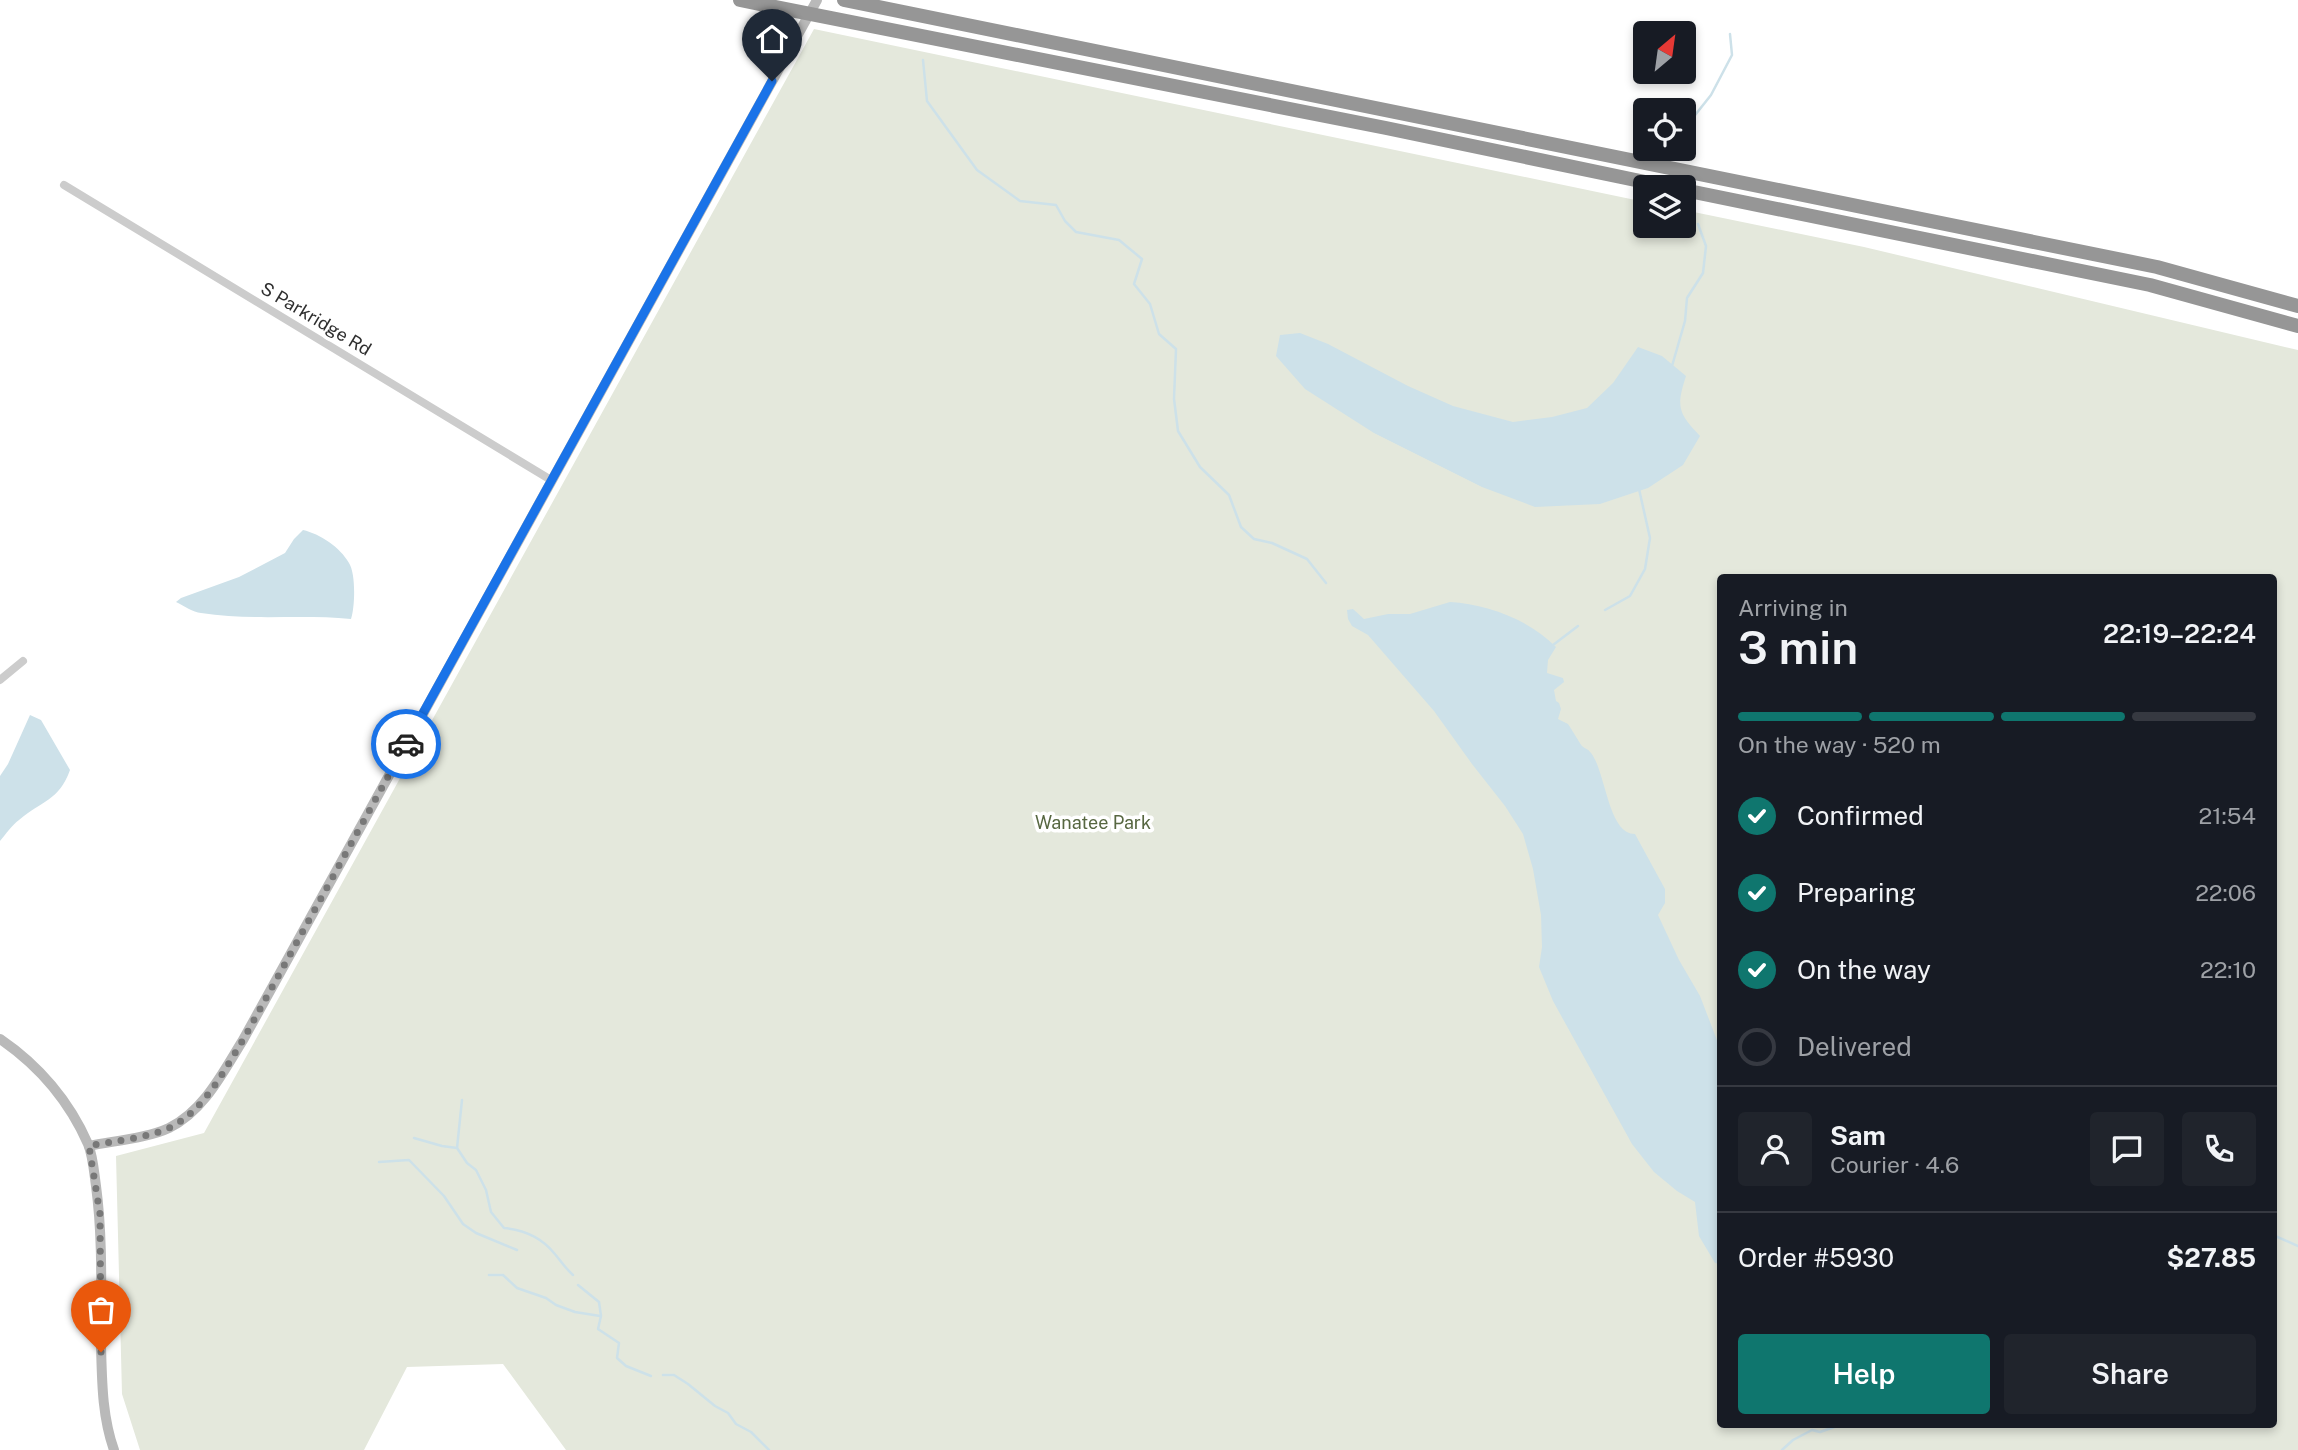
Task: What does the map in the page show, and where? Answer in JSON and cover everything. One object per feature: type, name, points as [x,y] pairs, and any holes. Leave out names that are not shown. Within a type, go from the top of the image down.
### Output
[{"type":"highway","points":[[740,0],[1633,180]]},
{"type":"highway","points":[[844,0],[2157,267],[2298,306]]},
{"type":"highway","points":[[1696,192],[2150,285],[2298,327]]},
{"type":"street","points":[[89,1146],[168,1128],[193,1112],[217,1081],[243,1040],[817,0]]},
{"type":"street","name":"S Parkridge Rd","points":[[64,185],[551,480]]},
{"type":"street","points":[[0,680],[23,661]]},
{"type":"street","points":[[0,1039],[44,1076],[69,1110],[89,1146],[100,1214],[102,1380],[106,1427],[114,1450]]},
{"type":"green space","name":"Wanatee Park","points":[[814,29],[1633,200],[1633,238],[1696,238],[1696,212],[1864,247],[2298,350],[2298,1450],[566,1450],[503,1364],[407,1367],[364,1450],[140,1450],[122,1394],[116,1156],[204,1133]]},
{"type":"shaded area","points":[[1300,333],[1328,344],[1453,406],[1513,422],[1552,417],[1587,408],[1613,383],[1638,347],[1662,356],[1686,376],[1681,409],[1700,436],[1683,465],[1648,488],[1600,504],[1535,507],[1482,487],[1374,433],[1305,389],[1276,356],[1280,335]]},
{"type":"shaded area","points":[[303,530],[329,542],[349,563],[354,591],[351,619],[220,615],[198,612],[176,602],[239,577],[285,553]]},
{"type":"shaded area","points":[[1450,602],[1479,606],[1521,621],[1556,647],[1548,660],[1547,673],[1563,678],[1564,682],[1554,690],[1561,709],[1558,719],[1568,724],[1582,746],[1591,753],[1613,813],[1626,831],[1635,834],[1665,889],[1665,903],[1658,915],[1700,996],[1717,1040],[1717,1263],[1699,1236],[1695,1202],[1654,1172],[1632,1144],[1553,1001],[1539,967],[1542,947],[1541,915],[1533,869],[1523,834],[1434,711],[1368,635],[1352,626],[1347,610],[1353,609],[1364,619],[1388,614],[1410,614]]},
{"type":"shaded area","points":[[30,715],[41,720],[70,770],[55,794],[16,822],[0,841],[0,776]]},
{"type":"waterway","points":[[1696,114],[1711,95],[1732,55],[1730,34]]},
{"type":"waterway","points":[[923,60],[927,101],[977,170],[1020,201],[1056,205],[1065,221],[1076,232],[1119,240],[1142,259],[1134,284],[1150,304],[1159,334],[1176,349],[1174,399],[1178,431],[1200,467],[1229,495],[1241,527],[1254,539],[1272,543],[1307,559],[1326,583]]},
{"type":"waterway","points":[[1672,366],[1685,321],[1687,298],[1703,273],[1706,246],[1698,224]]},
{"type":"waterway","points":[[1605,610],[1630,596],[1645,569],[1650,538],[1639,489]]},
{"type":"waterway","points":[[1553,645],[1578,626]]},
{"type":"waterway","points":[[462,1100],[457,1148],[467,1163],[476,1170],[486,1190],[491,1212],[504,1228],[518,1230],[544,1243],[573,1275]]},
{"type":"waterway","points":[[414,1138],[457,1148]]},
{"type":"waterway","points":[[379,1162],[409,1160],[444,1196],[463,1224],[476,1233],[517,1250]]},
{"type":"waterway","points":[[2277,1237],[2298,1246]]},
{"type":"waterway","points":[[489,1275],[503,1275],[517,1288],[546,1298],[556,1305],[575,1312],[600,1316]]},
{"type":"waterway","points":[[578,1285],[599,1302],[601,1316],[598,1329],[619,1343],[617,1358],[626,1366],[651,1376]]},
{"type":"waterway","points":[[663,1375],[674,1375],[688,1384],[728,1413],[736,1424],[751,1432],[769,1450]]},
{"type":"waterway","points":[[1782,1450],[1793,1440],[1812,1430],[1820,1432],[1832,1428]]},
{"type":"way so far","points":[[101,1352],[100,1214],[89,1146],[168,1128],[193,1112],[243,1040],[406,744]]},
{"type":"route","points":[[406,744],[772,81]]}]
